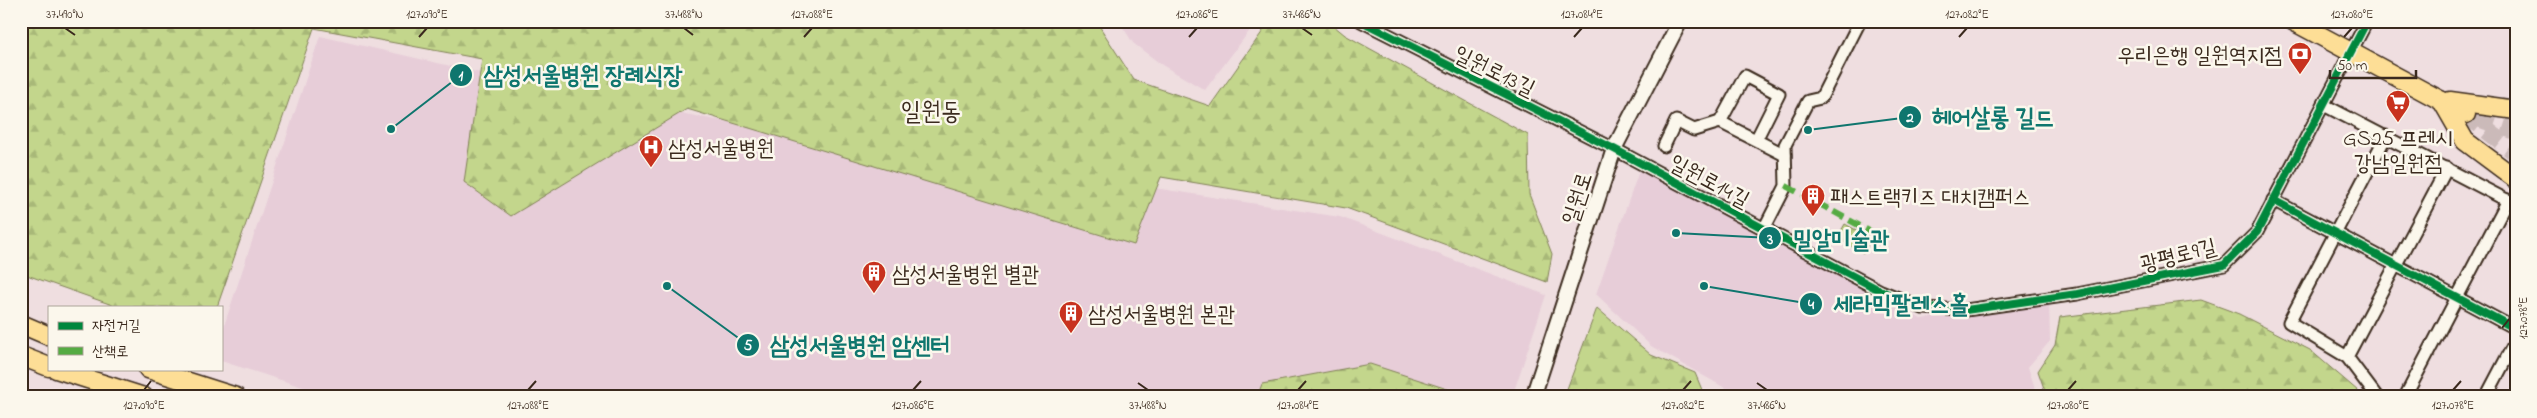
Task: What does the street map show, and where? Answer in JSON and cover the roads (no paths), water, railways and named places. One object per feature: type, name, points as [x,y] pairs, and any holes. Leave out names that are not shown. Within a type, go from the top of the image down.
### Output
[{"type":"main road","points":[[2294,21],[2466,114]]},
{"type":"main road","points":[[2442,100],[2516,110]]},
{"type":"main road","points":[[2442,100],[2465,141],[2516,179]]},
{"type":"main road","points":[[21,324],[48,336]]},
{"type":"main road","points":[[21,356],[48,367]]},
{"type":"main road","points":[[59,370],[144,397]]},
{"type":"main road","points":[[151,370],[236,397]]},
{"type":"street","name":"일원로13길","points":[[1362,21],[1614,149]]},
{"type":"street","name":"일원로","points":[[1533,397],[1614,149],[1680,21]]},
{"type":"street","points":[[1764,229],[1786,186],[1785,145],[1808,101],[1821,98],[1860,21]]},
{"type":"street","name":"광평로9길","points":[[1923,308],[1966,310],[2077,294],[2224,266],[2257,232],[2367,21]]},
{"type":"street","points":[[1720,122],[1745,76],[1779,94],[1756,140]]},
{"type":"street","points":[[2324,105],[2512,202],[2456,297],[2405,397]]},
{"type":"street","points":[[1664,146],[1676,120],[1694,130],[1720,122],[1785,155]]},
{"type":"street","points":[[2377,397],[2347,357],[2289,322],[2386,136]]},
{"type":"street","name":"일원로14길","points":[[1614,149],[1881,291],[1923,308]]},
{"type":"street","points":[[2347,357],[2447,168]]},
{"type":"street","points":[[2273,200],[2516,329]]},
{"type":"street","points":[[2486,397],[2516,340]]},
{"type":"tunnel","points":[[2466,114],[2516,153]]},
{"type":"tunnel","points":[[2478,118],[2516,131]]},
{"type":"place","name":"우리은행 일원역지점","points":[[2300,75]]},
{"type":"place","name":"GS25 프레시 강남일원점","points":[[2398,123]]},
{"type":"place","name":"삼성서울병원 장례식장","points":[[391,129]]},
{"type":"place","name":"헤어살롱 길드","points":[[1808,130]]},
{"type":"place","name":"삼성서울병원","points":[[651,168]]},
{"type":"place","name":"패스트랙키즈 대치캠퍼스","points":[[1813,217]]},
{"type":"place","name":"밀알미술관","points":[[1676,233]]},
{"type":"place","name":"삼성서울병원 암센터","points":[[667,286]]},
{"type":"place","name":"세라믹팔레스홀","points":[[1704,286]]},
{"type":"place","name":"삼성서울병원 별관","points":[[874,294]]},
{"type":"place","name":"삼성서울병원 본관","points":[[1071,334]]},
{"type":"district","name":"일원동","points":[[931,110]]}]
